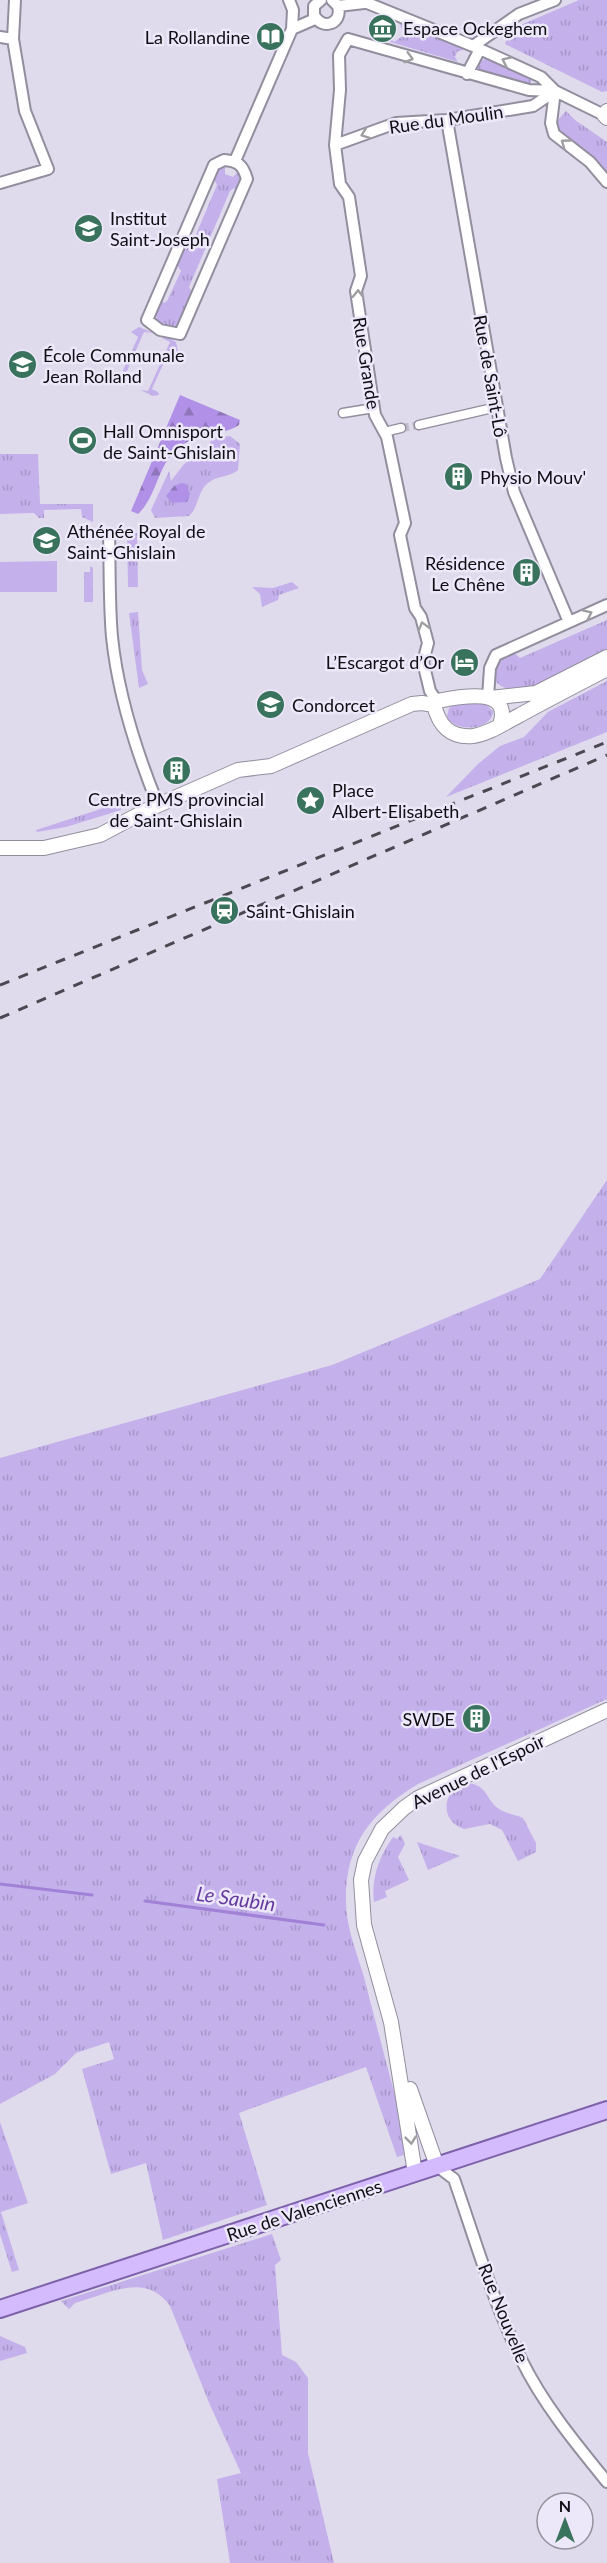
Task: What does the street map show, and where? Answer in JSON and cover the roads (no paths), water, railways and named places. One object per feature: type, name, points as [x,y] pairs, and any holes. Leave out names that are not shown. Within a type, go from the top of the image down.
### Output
[{"type":"main road","name":"Rue de Valenciennes","points":[[0,2310],[607,2110]]},
{"type":"street","points":[[0,183],[48,169],[25,111],[13,39],[15,0]]},
{"type":"street","points":[[236,161],[292,29],[293,10],[289,0]]},
{"type":"street","points":[[467,74],[477,47],[519,14],[555,0]]},
{"type":"street","points":[[317,1],[313,10],[315,19],[325,25],[335,22],[338,17],[335,2],[362,2],[477,47],[541,77],[555,91],[606,115]]},
{"type":"street","points":[[292,29],[315,19]]},
{"type":"street","points":[[335,22],[348,39],[529,90],[555,91]]},
{"type":"street","points":[[0,37],[13,39]]},
{"type":"street","name":"Rue Grande","points":[[348,39],[339,55],[340,90],[335,145],[340,184],[349,197],[361,276],[356,291],[374,408],[384,432],[405,523],[400,535],[416,608],[421,617],[428,643],[423,662],[435,703]]},
{"type":"street","points":[[555,91],[551,123],[554,135],[590,162],[607,182]]},
{"type":"street","name":"Rue du Moulin","points":[[335,145],[396,123],[447,120],[533,106],[555,91]]},
{"type":"street","name":"Rue de Saint-Lô","points":[[447,120],[514,492],[569,622]]},
{"type":"street","points":[[224,160],[236,161],[244,168],[247,179],[180,334],[160,330],[147,320],[214,165],[224,160]]},
{"type":"street","points":[[419,425],[497,407]]},
{"type":"street","points":[[342,413],[374,408]]},
{"type":"street","points":[[384,432],[401,428]]},
{"type":"street","points":[[109,535],[112,627],[119,680],[136,747],[158,805]]},
{"type":"street","points":[[489,697],[490,668],[493,658],[607,605]]},
{"type":"street","points":[[0,848],[29,849],[73,843],[114,828],[158,805],[243,769],[271,766],[412,704],[435,703],[465,696],[489,697],[536,693],[607,657]]},
{"type":"street","points":[[435,703],[438,720],[444,729],[472,736],[500,725],[607,669]]},
{"type":"street","points":[[489,697],[500,705],[503,716],[500,725]]},
{"type":"street","name":"Avenue de l'Espoir","points":[[399,2065],[391,2022],[364,1925],[361,1903],[362,1870],[374,1841],[391,1819],[418,1798],[607,1710]]},
{"type":"street","points":[[399,2065],[407,2079],[437,2166]]},
{"type":"street","points":[[399,2065],[415,2173]]},
{"type":"street","name":"Rue Nouvelle","points":[[437,2166],[454,2179],[504,2323],[521,2360],[551,2408],[607,2482]]},
{"type":"waterway","name":"Le Saubin","points":[[0,1884],[92,1895]]},
{"type":"waterway","name":"Le Saubin","points":[[145,1901],[324,1925]]},
{"type":"tunnel","points":[[401,428],[419,425]]},
{"type":"railway","points":[[0,985],[607,742]]},
{"type":"railway","points":[[0,1018],[607,755]]},
{"type":"place","name":"Espace Ockeghem","points":[[382,28]]},
{"type":"place","name":"La Rollandine","points":[[271,37]]},
{"type":"place","name":"Institut Saint-Joseph","points":[[89,228]]},
{"type":"place","name":"École Communale Jean Rolland","points":[[22,365]]},
{"type":"place","name":"Hall Omnisport de Saint-Ghislain","points":[[82,441]]},
{"type":"place","name":"Physio Mouv'","points":[[459,477]]},
{"type":"place","name":"Athénée Royal de Saint-Ghislain","points":[[46,541]]},
{"type":"place","name":"Résidence Le Chêne","points":[[526,573]]},
{"type":"place","name":"L’Escargot d’Or","points":[[465,662]]},
{"type":"place","name":"Condorcet","points":[[271,705]]},
{"type":"place","name":"Centre PMS provincial de Saint-Ghislain","points":[[176,770]]},
{"type":"place","name":"Place Albert-Elisabeth","points":[[311,800]]},
{"type":"place","name":"Saint-Ghislain","points":[[225,911]]},
{"type":"place","name":"SWDE","points":[[476,1719]]}]
